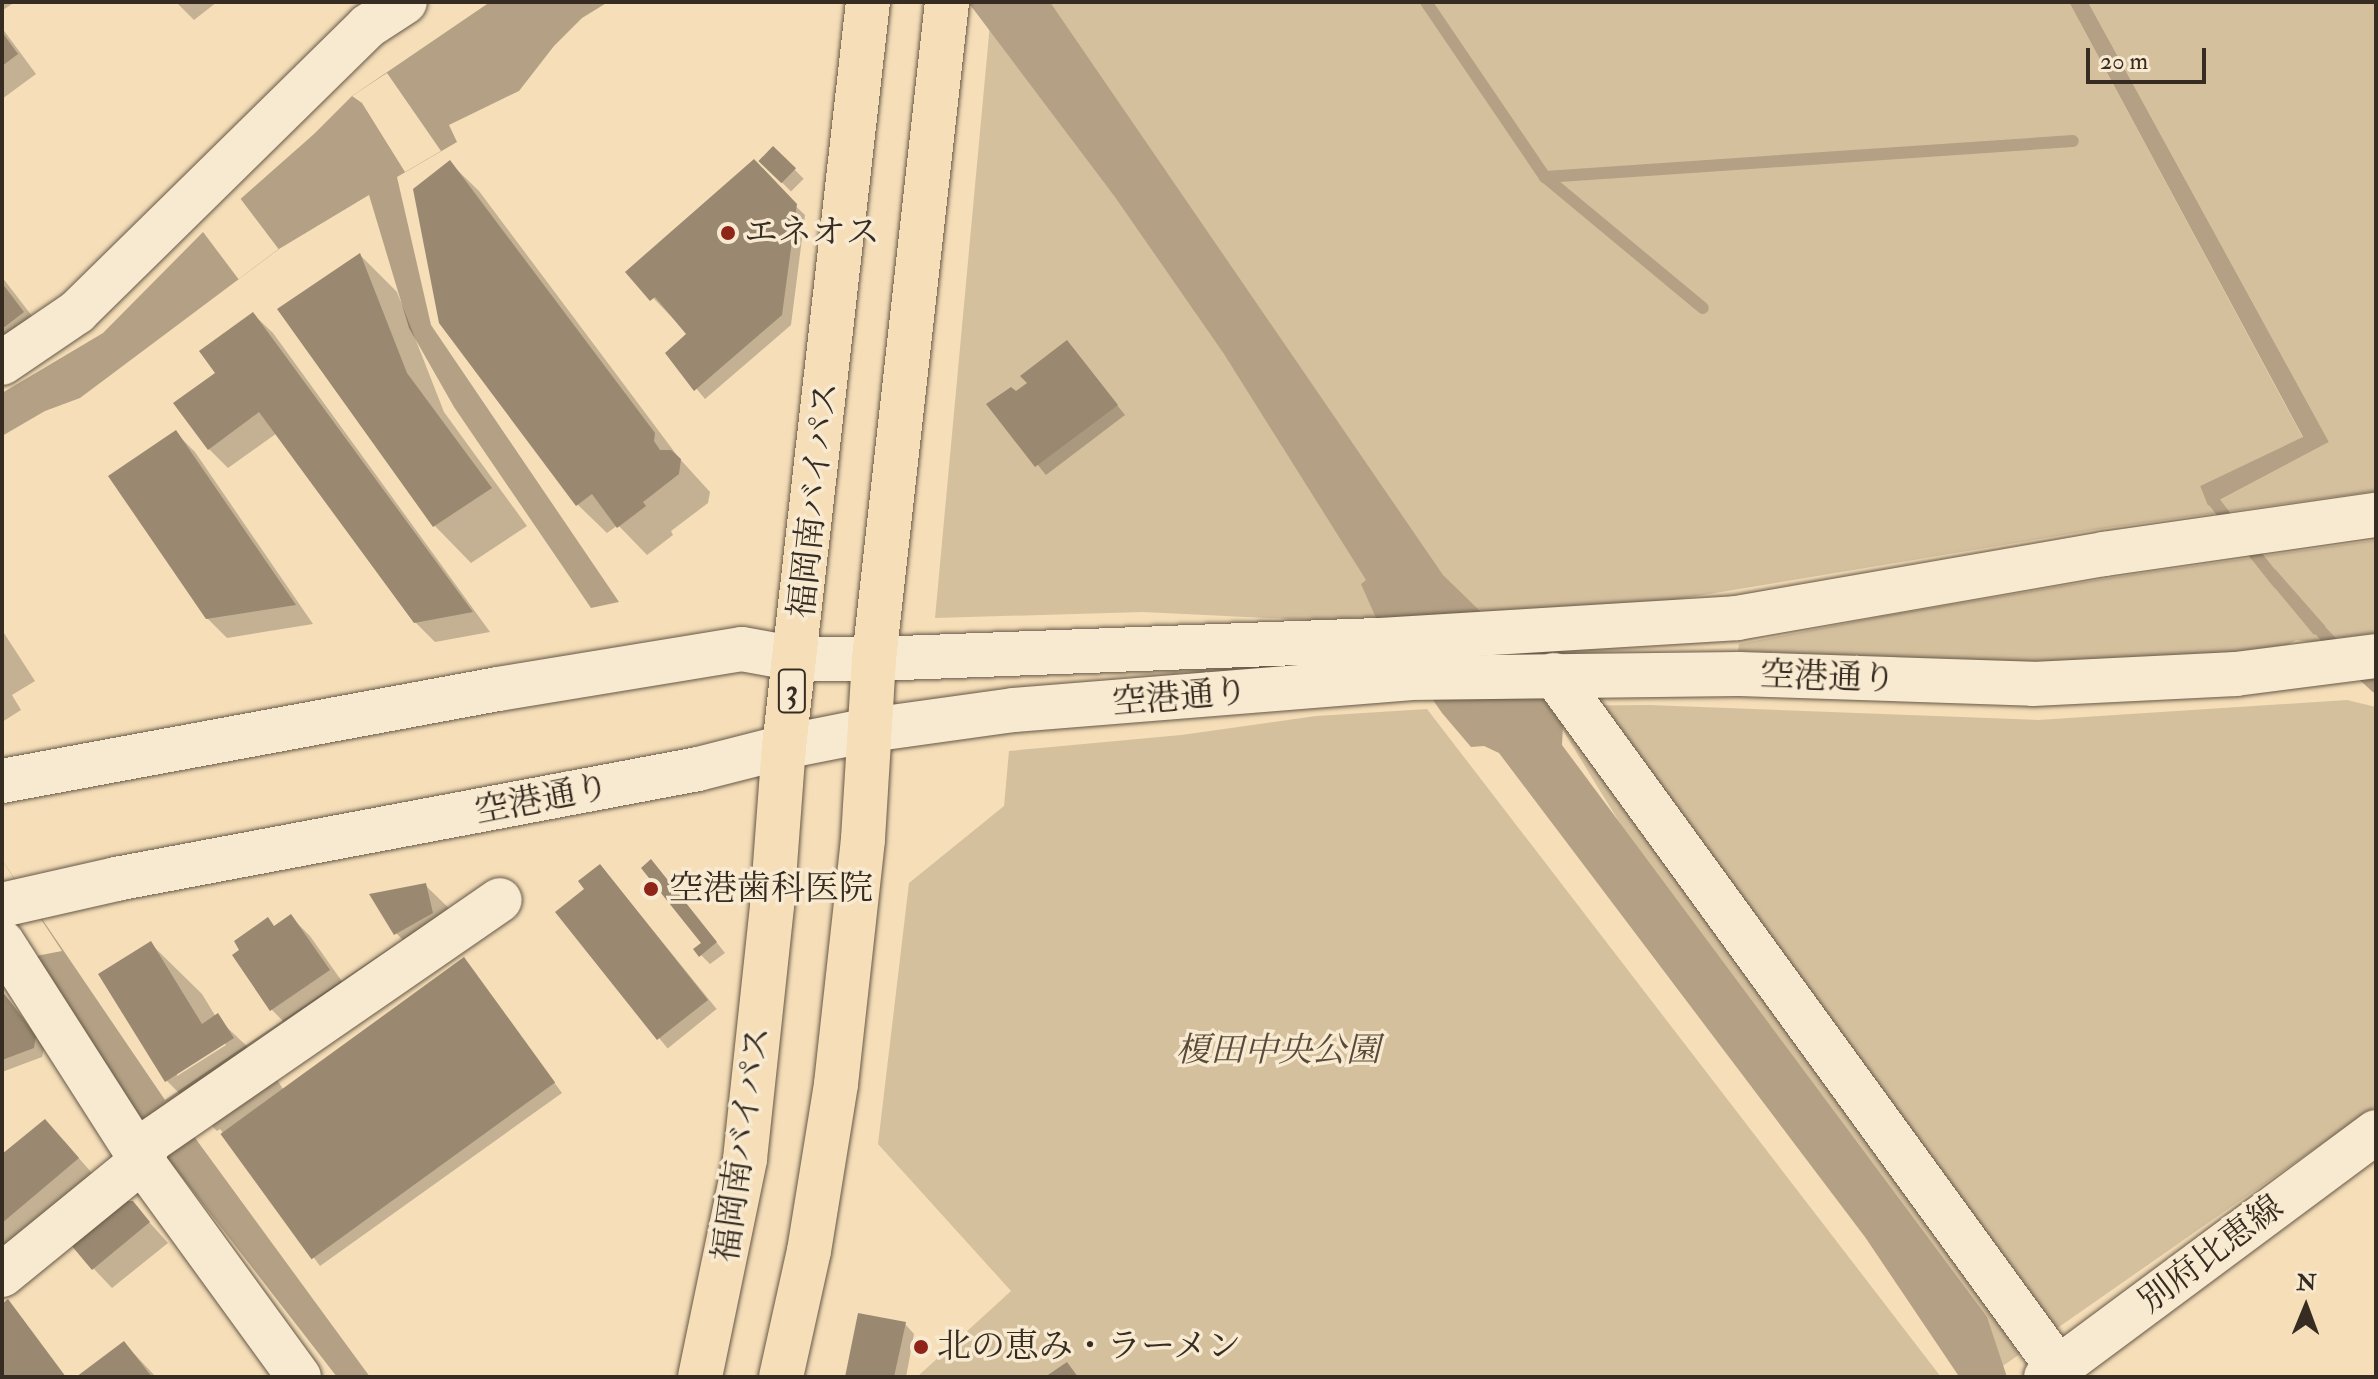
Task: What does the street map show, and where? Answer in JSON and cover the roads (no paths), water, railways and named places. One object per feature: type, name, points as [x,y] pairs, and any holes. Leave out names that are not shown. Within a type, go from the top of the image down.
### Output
[{"type":"highway","name":"福岡南バイパス","points":[[700,1377],[745,1159],[772,905],[784,747],[797,659],[868,2]]},
{"type":"highway","points":[[781,1377],[809,1251],[836,1084],[863,839],[874,659],[947,2]]},
{"type":"street","points":[[2,363],[77,312],[363,14],[405,2]]},
{"type":"street","points":[[2,781],[498,689],[742,649],[797,659],[874,659],[1378,640],[1737,618],[2104,554],[2376,515]]},
{"type":"street","name":"空港通り","points":[[22,900],[698,769],[784,747],[870,730],[1014,710],[1409,678],[1739,674],[2033,684],[2236,674],[2376,656]]},
{"type":"street","points":[[1554,675],[2052,1372]]},
{"type":"street","points":[[2,1275],[188,1116],[500,900]]},
{"type":"street","points":[[2,942],[299,1377]]},
{"type":"street","name":"別府比恵線","points":[[2052,1372],[2376,1132]]},
{"type":"waterway","points":[[1426,2],[1545,177],[2073,141]]},
{"type":"waterway","points":[[1545,177],[1703,308]]},
{"type":"waterway","points":[[2216,490],[2212,491],[2215,503],[2233,526]]},
{"type":"waterway","points":[[2247,544],[2278,583]]},
{"type":"waterway","points":[[2311,621],[2340,651]]},
{"type":"waterway","points":[[2358,670],[2376,687]]},
{"type":"place","name":"エネオス","points":[[728,233]]},
{"type":"place","name":"空港歯科医院","points":[[651,889]]},
{"type":"place","name":"北の恵み・ラーメン","points":[[921,1347]]},
{"type":"park label","name":"榎田中央公園","points":[[1278,1051]]}]
